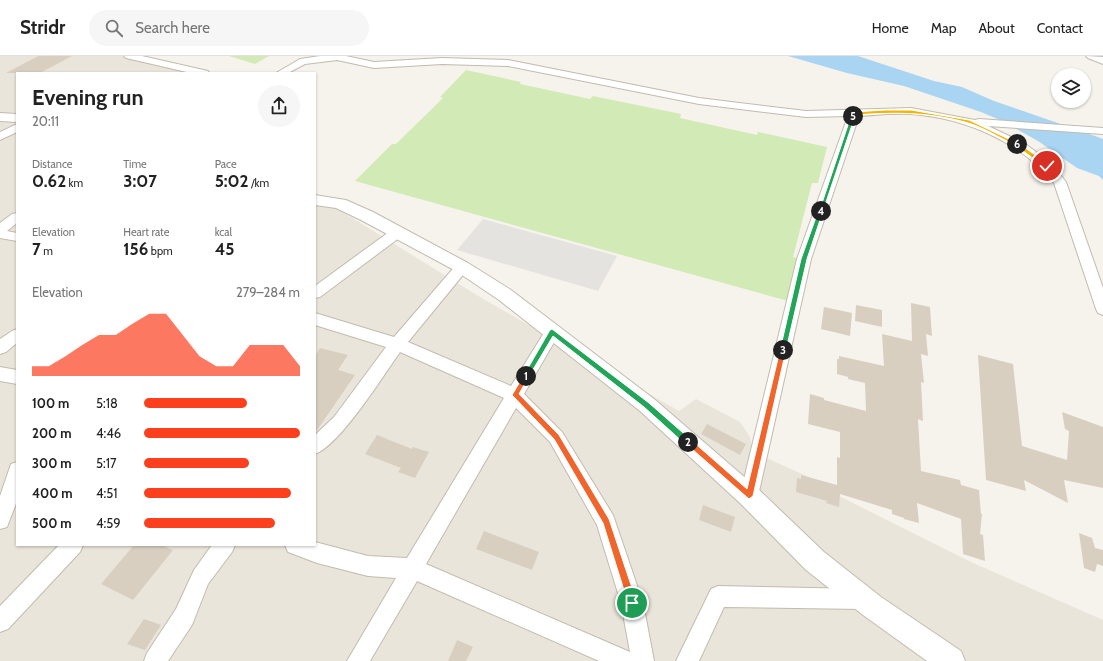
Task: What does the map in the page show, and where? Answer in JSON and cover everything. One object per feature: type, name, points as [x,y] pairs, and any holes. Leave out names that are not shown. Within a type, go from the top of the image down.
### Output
[{"type":"street","points":[[130,56],[183,71],[194,72]]},
{"type":"street","points":[[1091,56],[1103,61]]},
{"type":"street","points":[[282,72],[304,61],[337,57],[374,65],[442,61],[508,63],[699,101],[806,114],[854,114],[911,111],[968,121],[1103,131]]},
{"type":"street","points":[[749,496],[804,259],[854,114]]},
{"type":"street","points":[[0,117],[16,118]]},
{"type":"street","points":[[968,121],[1020,145],[1047,166],[1060,182],[1103,309]]},
{"type":"street","points":[[0,138],[16,128]]},
{"type":"street","points":[[316,200],[340,204],[398,232],[462,267],[505,295],[647,405],[749,496],[815,561],[862,598],[951,661]]},
{"type":"street","points":[[0,229],[16,218]]},
{"type":"street","points":[[316,292],[398,232]]},
{"type":"street","points":[[0,234],[16,237]]},
{"type":"street","points":[[316,445],[340,422],[397,344],[462,267]]},
{"type":"street","points":[[316,319],[397,344],[515,395],[556,437],[606,522],[632,603],[643,661]]},
{"type":"street","points":[[358,661],[552,332]]},
{"type":"street","points":[[0,348],[16,336]]},
{"type":"street","points":[[0,374],[16,377]]},
{"type":"street","points":[[0,520],[16,479]]},
{"type":"street","points":[[0,621],[72,546]]},
{"type":"street","points":[[155,661],[184,617],[201,577],[224,546]]},
{"type":"street","points":[[298,546],[317,553],[368,566],[413,569],[625,661]]},
{"type":"street","points":[[687,661],[718,596],[862,598]]},
{"type":"shaded area","points":[[0,56],[142,56],[198,72],[16,72],[16,546],[316,546],[316,196],[480,297],[679,411],[696,399],[740,422],[750,437],[753,452],[811,478],[837,495],[971,562],[1103,620],[1103,661],[0,661]]},
{"type":"shaded area","points":[[483,219],[617,256],[598,291],[457,250]]},
{"type":"green space","points":[[229,56],[269,56],[255,64]]},
{"type":"green space","points":[[466,70],[521,82],[520,84],[590,99],[593,96],[681,114],[680,118],[757,135],[758,132],[827,147],[818,183],[812,183],[793,257],[798,258],[788,301],[355,181],[392,144],[396,144],[443,98],[440,97]]},
{"type":"water","points":[[788,56],[858,56],[934,81],[962,87],[994,101],[1103,139],[1103,180],[1099,176],[1077,168],[1038,141],[1000,120],[981,112],[904,86],[847,73]]},
{"type":"building","points":[[38,56],[72,56],[42,72],[6,73]]},
{"type":"building","points":[[911,303],[930,307],[932,336],[926,334],[928,356],[921,354],[924,383],[921,382],[923,421],[918,419],[921,471],[960,480],[961,485],[979,490],[982,514],[980,534],[983,535],[985,561],[963,554],[961,519],[917,503],[919,523],[892,514],[892,510],[840,494],[839,507],[826,503],[827,501],[796,492],[797,478],[801,479],[801,475],[837,485],[837,457],[840,458],[840,432],[808,424],[810,394],[824,398],[824,400],[866,411],[865,383],[848,379],[848,377],[837,374],[837,359],[839,359],[839,356],[884,366],[882,334],[912,341]]},
{"type":"building","points":[[856,305],[882,310],[882,327],[855,321]]},
{"type":"building","points":[[824,307],[852,313],[850,336],[821,329]]},
{"type":"building","points":[[320,348],[348,355],[338,370],[355,375],[316,432],[316,354]]},
{"type":"building","points":[[978,355],[1013,364],[1022,446],[1067,460],[1069,431],[1065,429],[1062,412],[1103,427],[1103,488],[1064,480],[1068,503],[1024,480],[1026,491],[986,480]]},
{"type":"building","points":[[707,424],[746,444],[740,455],[701,434]]},
{"type":"building","points":[[377,435],[412,449],[413,447],[429,452],[415,478],[398,472],[401,468],[365,454]]},
{"type":"building","points":[[703,505],[735,517],[731,532],[699,520]]},
{"type":"building","points":[[484,531],[539,552],[532,570],[476,549]]},
{"type":"building","points":[[1079,533],[1092,538],[1095,548],[1103,550],[1103,566],[1097,564],[1095,572],[1084,568]]},
{"type":"building","points":[[133,546],[163,546],[173,550],[133,600],[101,584]]},
{"type":"building","points":[[144,619],[161,625],[145,650],[127,644]]},
{"type":"building","points":[[457,640],[473,647],[466,661],[448,661]]},
{"type":"route","points":[[632,603],[606,522],[556,437],[515,395],[552,332],[647,405],[749,496],[804,259],[854,114],[885,111],[911,111],[968,121],[1020,145],[1047,166]]}]
